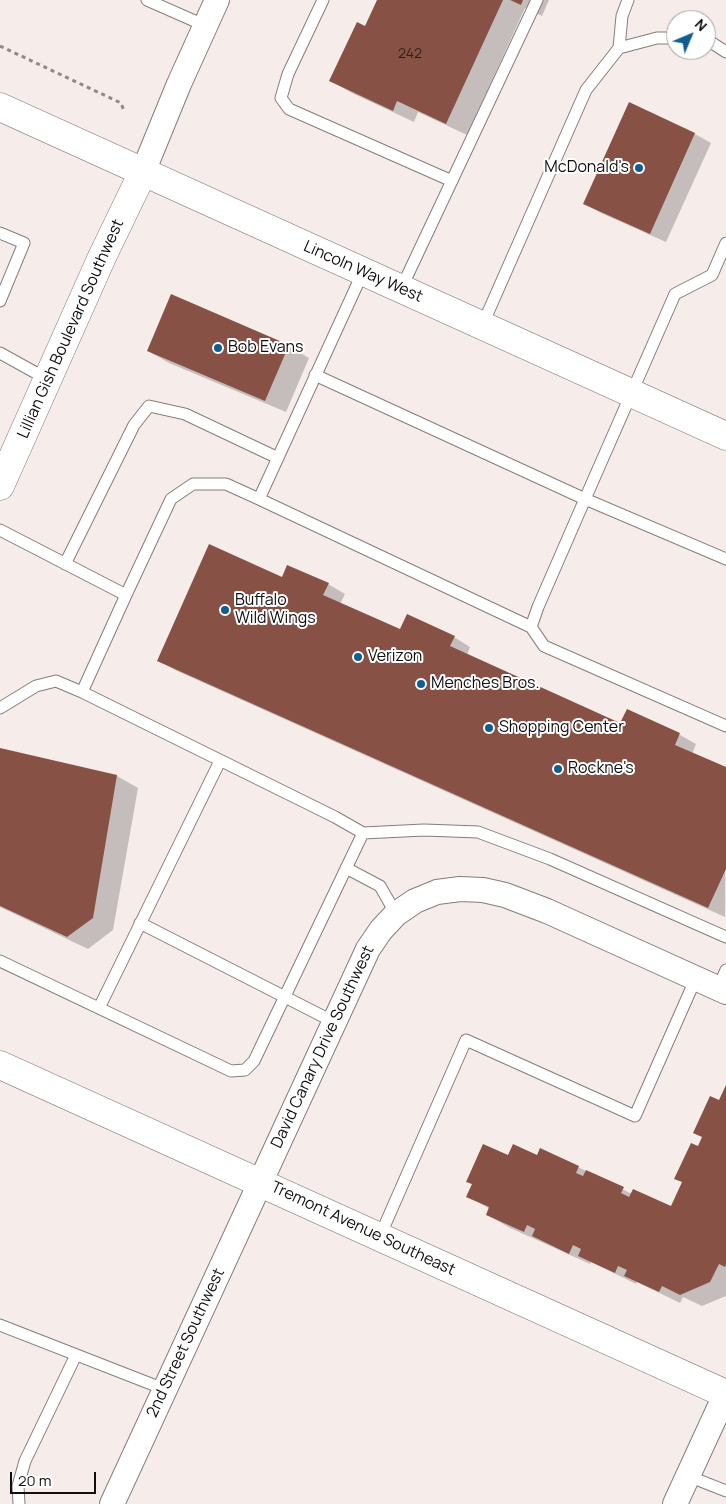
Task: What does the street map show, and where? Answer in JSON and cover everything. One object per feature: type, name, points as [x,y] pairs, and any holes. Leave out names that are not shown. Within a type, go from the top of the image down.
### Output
[{"type":"main road","name":"Lincoln Way West","points":[[0,107],[726,436]]},
{"type":"main road","name":"Lillian Gish Boulevard Southwest","points":[[0,486],[102,257],[143,172]]},
{"type":"main road","name":"Tremont Avenue Southeast","points":[[0,1065],[726,1394]]},
{"type":"street","points":[[143,172],[179,84],[218,0]]},
{"type":"street","name":"David Canary Drive Southwest","points":[[260,1182],[368,949],[381,930],[396,914],[415,900],[437,892],[460,889],[483,890],[506,895],[547,911],[696,978],[723,983]]},
{"type":"street","name":"2nd Street Southwest","points":[[112,1504],[260,1182]]},
{"type":"street","points":[[675,1504],[726,1394]]},
{"type":"lane","points":[[148,0],[206,26]]},
{"type":"lane","points":[[323,0],[288,74],[281,98],[289,109],[452,180]]},
{"type":"lane","points":[[401,289],[537,0]]},
{"type":"lane","points":[[482,326],[586,90],[619,48],[622,16],[628,0]]},
{"type":"lane","points":[[619,48],[657,38],[666,38]]},
{"type":"lane","points":[[0,233],[24,243],[0,302]]},
{"type":"lane","points":[[531,627],[585,499],[676,294],[712,274],[726,243]]},
{"type":"lane","points":[[259,499],[363,272]]},
{"type":"lane","points":[[0,353],[47,379]]},
{"type":"lane","points":[[315,375],[585,499],[726,560]]},
{"type":"lane","points":[[65,564],[134,425],[149,406],[185,414],[278,458]]},
{"type":"lane","points":[[82,692],[171,499],[193,484],[226,484],[531,627],[544,646],[726,726]]},
{"type":"lane","points":[[0,530],[126,596]]},
{"type":"lane","points":[[0,708],[36,686],[56,681],[82,692],[335,817],[363,833],[424,830],[478,832],[550,859],[726,937]]},
{"type":"lane","points":[[99,1008],[220,761]]},
{"type":"lane","points":[[0,961],[231,1071],[245,1070],[254,1061],[363,833]]},
{"type":"lane","points":[[346,868],[380,886],[396,914]]},
{"type":"lane","points":[[140,923],[334,1022]]},
{"type":"lane","points":[[380,1236],[466,1040],[634,1116],[696,978]]},
{"type":"lane","points":[[0,1325],[164,1389]]},
{"type":"lane","points":[[18,1504],[18,1486],[25,1461],[76,1355]]},
{"type":"lane","points":[[688,1476],[726,1491]]},
{"type":"path","points":[[0,46],[121,103],[124,111]]},
{"type":"building","points":[[377,0],[503,0],[446,124],[397,101],[393,111],[329,81],[357,22],[365,26]]},
{"type":"building","points":[[510,0],[523,0],[521,5]]},
{"type":"building","name":"McDonald's","points":[[629,102],[695,133],[650,234],[583,204]]},
{"type":"building","name":"Bob Evans","points":[[171,294],[289,345],[265,401],[147,351]]},
{"type":"building","name":"Shopping Center","points":[[209,544],[282,577],[287,565],[329,583],[323,595],[400,629],[407,614],[455,636],[450,646],[620,723],[627,709],[680,733],[675,745],[726,767],[726,869],[708,908],[157,661]]},
{"type":"building","points":[[0,748],[117,775],[93,918],[67,937],[0,906]]},
{"type":"building","points":[[726,1085],[726,1264],[725,1267],[719,1264],[710,1282],[680,1295],[662,1286],[659,1292],[624,1276],[627,1270],[618,1266],[615,1273],[578,1256],[581,1249],[573,1245],[569,1254],[532,1236],[535,1229],[527,1225],[524,1232],[486,1215],[489,1207],[466,1197],[472,1184],[466,1182],[483,1144],[508,1155],[513,1144],[537,1155],[540,1148],[579,1166],[576,1173],[583,1176],[586,1170],[624,1187],[621,1193],[629,1197],[633,1189],[671,1206],[682,1182],[674,1179],[691,1143],[698,1146],[702,1137],[693,1133],[710,1096],[719,1100]]},
{"type":"place","name":"McDonald's","points":[[639,168]]},
{"type":"place","name":"Bob Evans","points":[[218,348]]},
{"type":"place","name":"Buffalo Wild Wings","points":[[225,610]]},
{"type":"place","name":"Verizon","points":[[358,657]]},
{"type":"place","name":"Menches Bros.","points":[[421,684]]},
{"type":"place","name":"Shopping Center","points":[[489,728]]},
{"type":"place","name":"Rockne's","points":[[558,769]]}]
